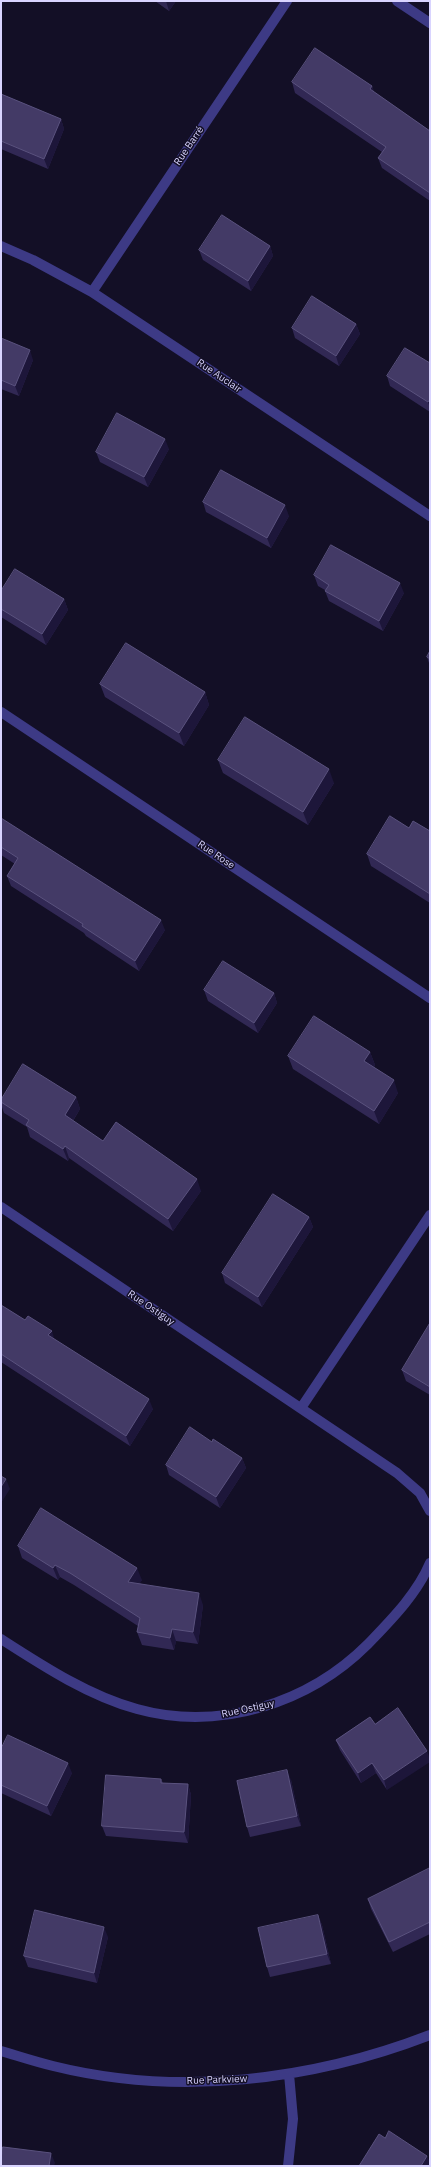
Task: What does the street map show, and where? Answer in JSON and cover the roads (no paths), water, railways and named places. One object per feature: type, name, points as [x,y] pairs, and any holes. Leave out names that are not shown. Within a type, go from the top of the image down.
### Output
[{"type":"street","name":"Rue Barré","points":[[92,292],[287,1]]},
{"type":"street","points":[[397,1],[430,23]]},
{"type":"street","name":"Rue Auclair","points":[[1,246],[33,260],[92,292],[430,516]]},
{"type":"street","name":"Rue Rose","points":[[1,712],[430,998]]},
{"type":"street","name":"Rue Ostiguy","points":[[1,1207],[404,1477],[420,1493],[430,1511]]},
{"type":"street","points":[[301,1408],[430,1214]]},
{"type":"street","name":"Rue Ostiguy","points":[[1,1639],[100,1696],[132,1707],[158,1714],[185,1716],[239,1713],[259,1708],[298,1694],[316,1685],[349,1662],[404,1604],[422,1579],[430,1563]]},
{"type":"street","name":"Rue Parkview","points":[[1,2051],[60,2068],[140,2080],[209,2082],[289,2074],[371,2055],[430,2035]]},
{"type":"street","points":[[288,2166],[293,2119],[289,2074]]}]
